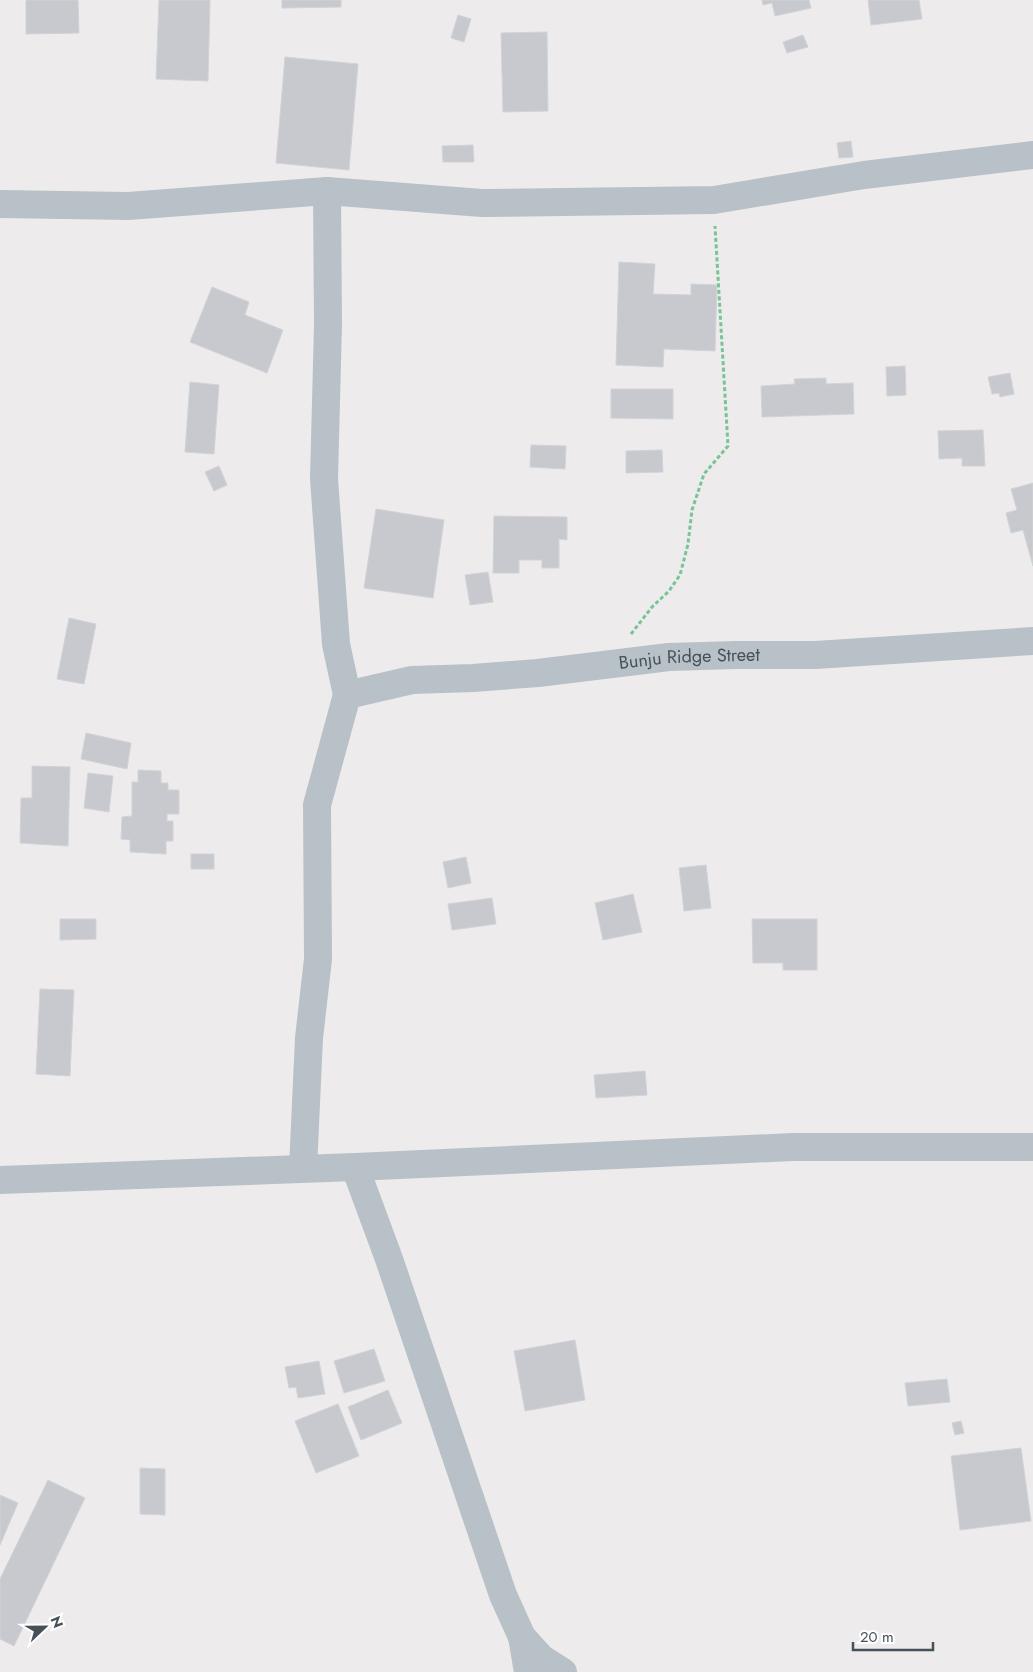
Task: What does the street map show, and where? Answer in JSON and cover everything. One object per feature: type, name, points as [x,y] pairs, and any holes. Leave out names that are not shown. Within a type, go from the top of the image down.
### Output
[{"type":"street","points":[[0,204],[128,206],[327,191],[482,203],[714,200],[864,176],[1033,154]]},
{"type":"street","points":[[303,1168],[309,1038],[318,959],[317,805],[348,695],[336,644],[324,479],[328,324],[327,191]]},
{"type":"street","name":"Bunju Ridge Street","points":[[348,695],[412,680],[519,674],[669,657],[814,655],[1033,641]]},
{"type":"street","points":[[0,1180],[354,1167],[793,1147],[1033,1147]]},
{"type":"street","points":[[354,1167],[389,1259],[503,1596],[522,1637],[528,1672]]},
{"type":"street","points":[[522,1637],[541,1658],[563,1672]]},
{"type":"path","points":[[607,664],[652,607],[669,591],[680,575],[688,544],[692,510],[704,474],[728,446],[714,200]]},
{"type":"building","points":[[26,0],[78,0],[79,33],[26,34]]},
{"type":"building","points":[[159,0],[210,0],[208,81],[156,79]]},
{"type":"building","points":[[282,0],[341,0],[341,7],[282,8]]},
{"type":"building","points":[[762,0],[809,0],[811,8],[775,16],[772,3],[763,5]]},
{"type":"building","points":[[868,0],[919,0],[922,19],[871,25]]},
{"type":"building","points":[[458,15],[471,19],[464,42],[451,38]]},
{"type":"building","points":[[547,32],[548,111],[503,112],[501,33]]},
{"type":"building","points":[[803,35],[808,47],[787,53],[783,42]]},
{"type":"building","points":[[285,57],[358,64],[349,170],[276,163]]},
{"type":"building","points":[[851,141],[853,157],[839,158],[837,143]]},
{"type":"building","points":[[473,145],[474,162],[443,162],[442,146]]},
{"type":"building","points":[[619,262],[655,264],[653,294],[691,295],[691,284],[717,285],[715,351],[664,349],[663,367],[616,365]]},
{"type":"building","points":[[212,287],[249,302],[245,315],[283,330],[267,373],[190,342]]},
{"type":"building","points":[[905,366],[906,395],[887,396],[886,367]]},
{"type":"building","points":[[1010,373],[1014,394],[1000,397],[999,393],[992,394],[988,377]]},
{"type":"building","points":[[826,378],[826,384],[853,383],[854,414],[762,417],[761,386],[795,384],[794,379]]},
{"type":"building","points":[[190,382],[219,385],[214,454],[185,452]]},
{"type":"building","points":[[611,389],[673,389],[673,419],[611,418]]},
{"type":"building","points":[[983,430],[985,466],[962,466],[962,458],[939,459],[938,431]]},
{"type":"building","points":[[531,445],[566,446],[565,469],[530,467]]},
{"type":"building","points":[[662,450],[663,472],[626,473],[626,451]]},
{"type":"building","points":[[219,466],[227,485],[214,491],[205,472]]},
{"type":"building","points":[[1033,483],[1033,566],[1023,530],[1011,533],[1006,513],[1017,510],[1011,489]]},
{"type":"building","points":[[376,509],[444,520],[433,598],[364,588]]},
{"type":"building","points":[[494,516],[567,517],[567,540],[559,539],[559,568],[542,568],[542,560],[519,560],[519,573],[493,573]]},
{"type":"building","points":[[488,572],[493,602],[470,605],[465,575]]},
{"type":"building","points":[[69,618],[96,624],[84,684],[57,679]]},
{"type":"building","points":[[86,733],[131,743],[127,769],[81,759]]},
{"type":"building","points":[[32,766],[70,767],[68,846],[20,843],[21,798],[32,798]]},
{"type":"building","points":[[138,770],[161,771],[161,783],[168,783],[168,790],[179,790],[179,814],[167,814],[167,821],[173,821],[173,841],[166,841],[166,854],[130,852],[130,840],[121,839],[122,817],[132,816],[132,782],[138,782]]},
{"type":"building","points":[[88,773],[113,776],[109,812],[84,808]]},
{"type":"building","points":[[191,854],[214,854],[214,869],[191,869]]},
{"type":"building","points":[[466,857],[471,883],[448,888],[443,862]]},
{"type":"building","points":[[706,865],[711,908],[684,911],[679,868]]},
{"type":"building","points":[[633,894],[642,932],[603,940],[595,903]]},
{"type":"building","points":[[492,898],[496,924],[452,930],[448,904]]},
{"type":"building","points":[[60,919],[96,919],[96,939],[60,940]]},
{"type":"building","points":[[752,919],[817,919],[817,970],[783,970],[783,963],[753,963]]},
{"type":"building","points":[[40,989],[74,990],[70,1076],[36,1074]]},
{"type":"building","points":[[645,1071],[647,1095],[596,1098],[594,1075]]},
{"type":"building","points":[[575,1340],[585,1400],[525,1411],[514,1351]]},
{"type":"building","points":[[374,1349],[385,1381],[344,1393],[334,1361]]},
{"type":"building","points":[[319,1361],[325,1394],[298,1398],[296,1387],[289,1388],[285,1367]]},
{"type":"building","points":[[947,1379],[950,1402],[908,1406],[905,1383]]},
{"type":"building","points":[[388,1390],[402,1423],[361,1440],[348,1407]]},
{"type":"building","points":[[338,1404],[359,1456],[316,1473],[295,1421]]},
{"type":"building","points":[[961,1421],[964,1433],[955,1435],[952,1423]]},
{"type":"building","points":[[1021,1448],[1031,1521],[960,1530],[951,1456]]},
{"type":"building","points":[[140,1468],[165,1469],[165,1515],[140,1514]]},
{"type":"building","points":[[48,1480],[85,1498],[14,1646],[0,1639],[0,1579]]},
{"type":"building","points":[[0,1495],[18,1503],[0,1545]]}]
